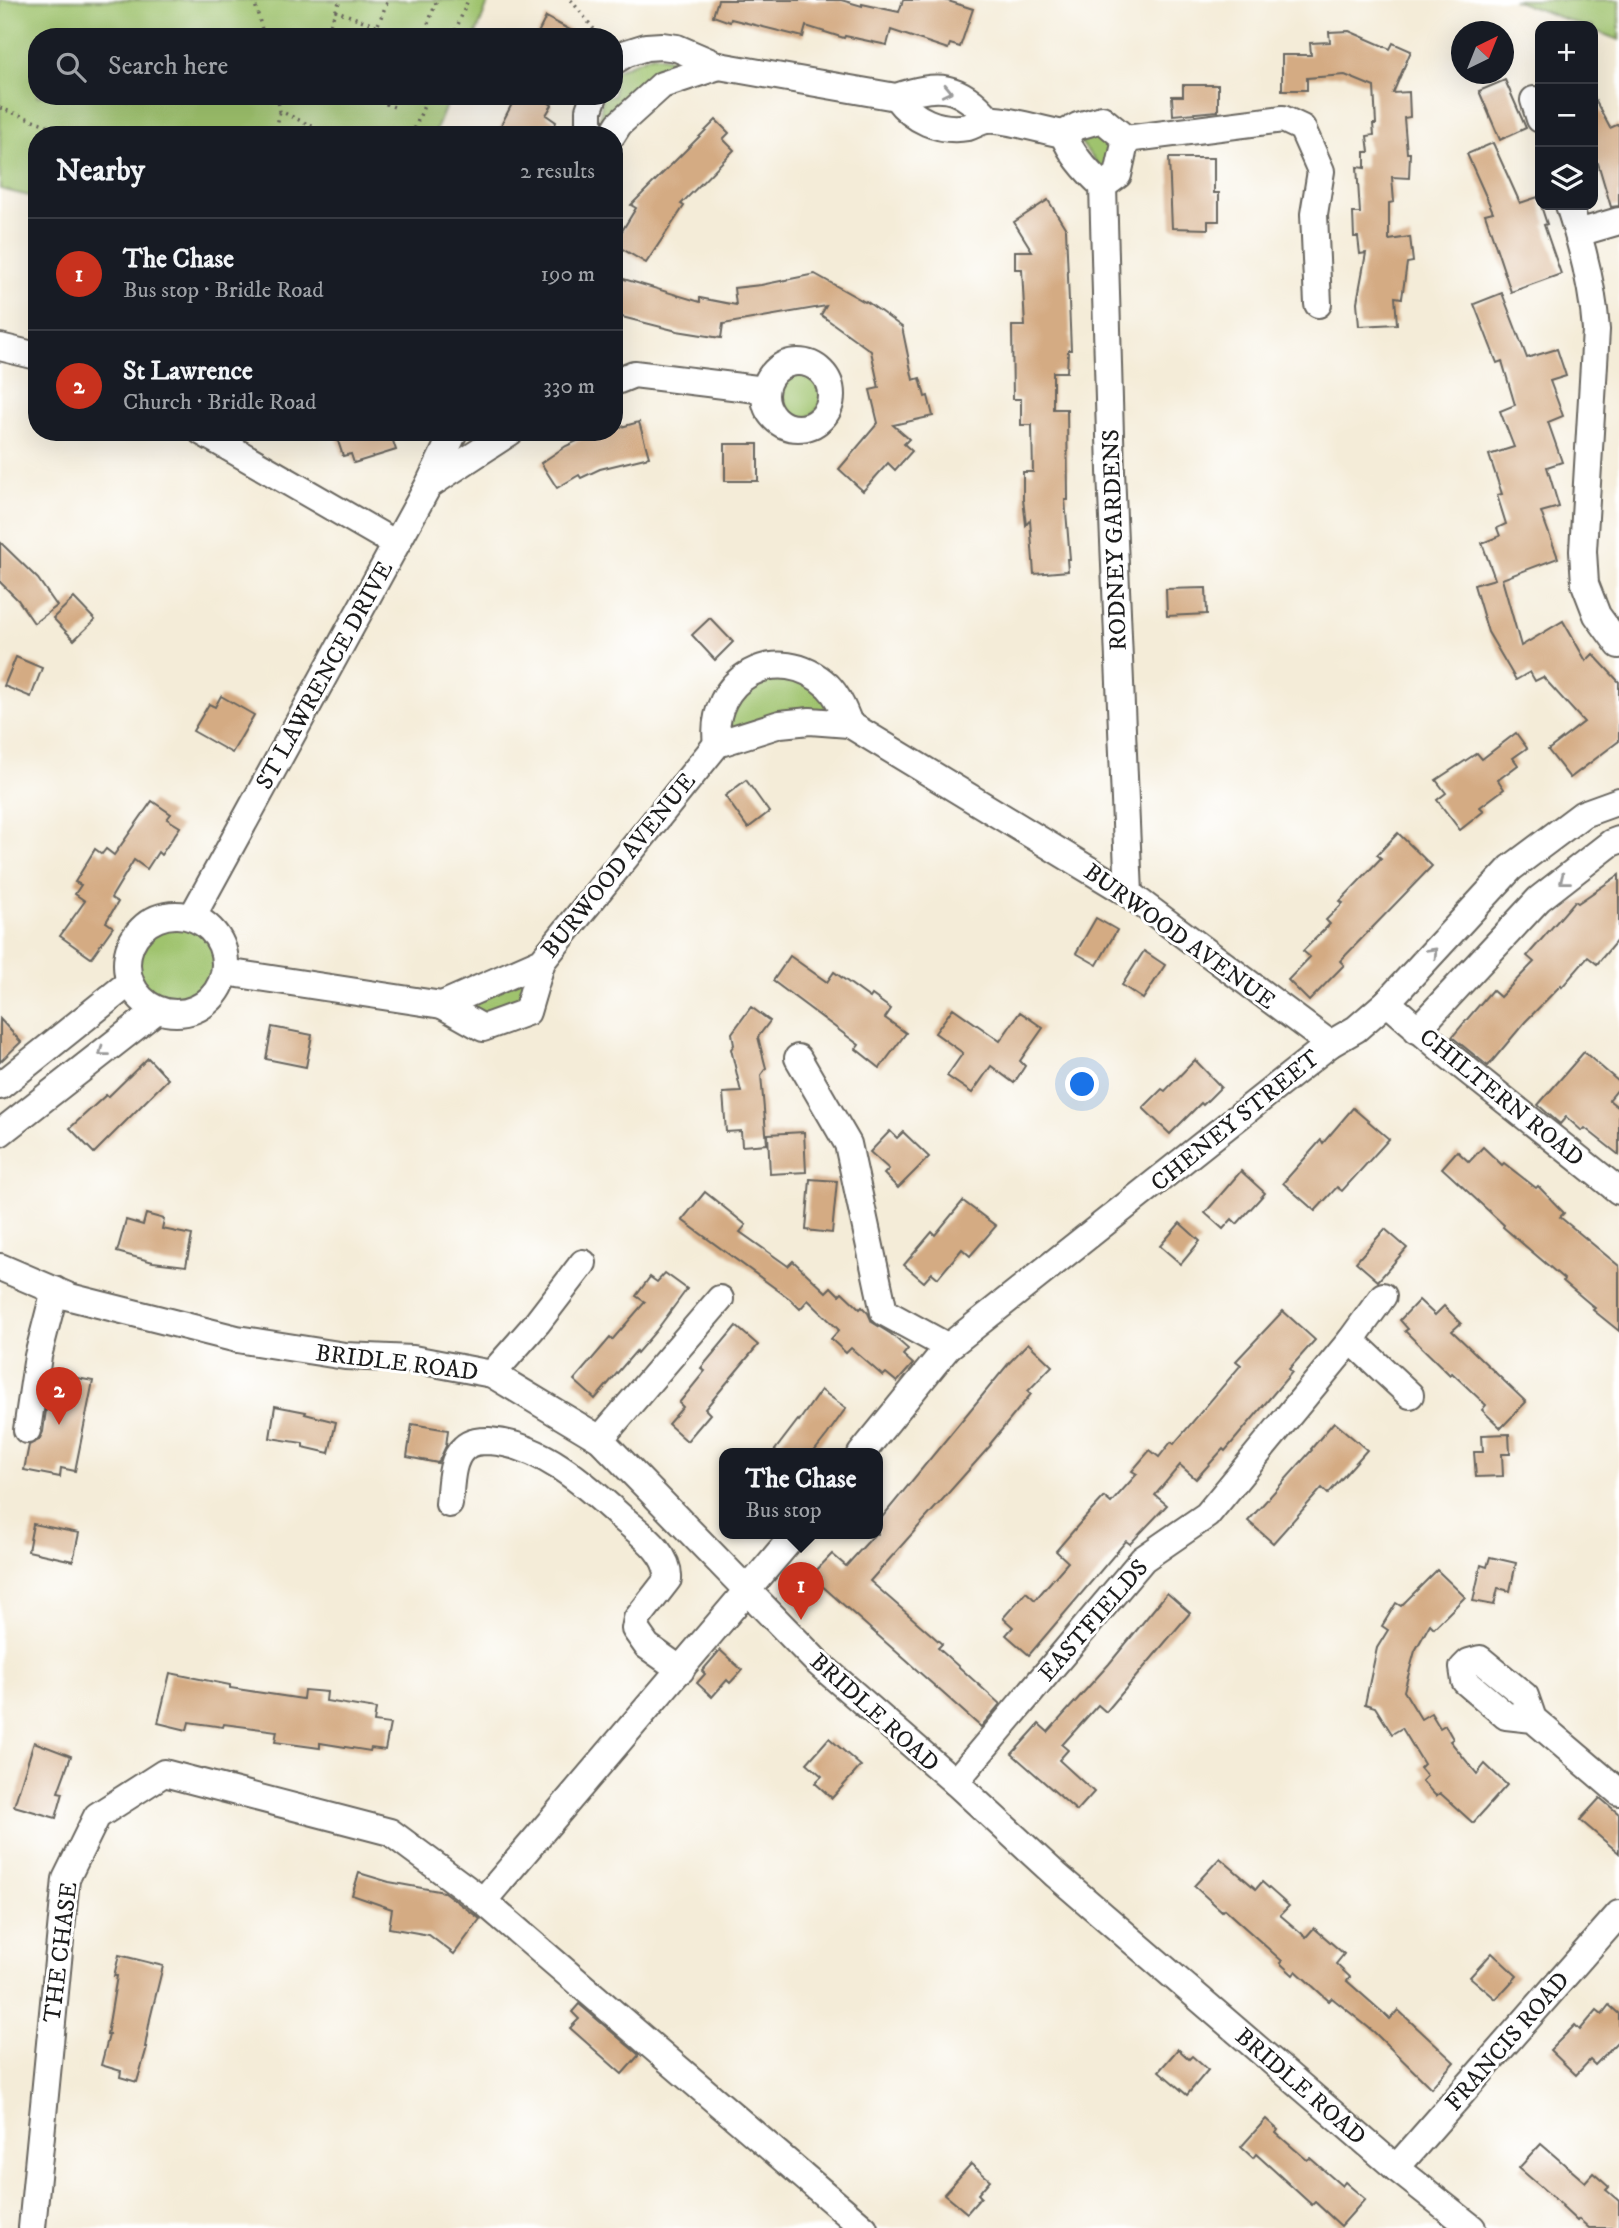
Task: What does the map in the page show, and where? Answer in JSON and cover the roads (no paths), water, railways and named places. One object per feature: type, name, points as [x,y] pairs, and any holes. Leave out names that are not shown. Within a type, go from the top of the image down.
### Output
[{"type":"street","points":[[623,55],[646,47],[662,46],[677,48],[719,66],[896,97],[921,89],[939,88],[959,93],[975,102],[989,119]]},
{"type":"street","points":[[618,126],[662,85],[719,66]]},
{"type":"street","points":[[896,97],[906,110],[922,120],[943,127],[967,127],[989,119],[1063,134],[1102,119],[1126,139],[1283,119],[1302,128],[1321,171],[1314,214],[1318,304]]},
{"type":"street","points":[[589,126],[591,105]]},
{"type":"street","points":[[1063,134],[1070,151],[1103,186],[1118,175],[1126,139]]},
{"type":"street","name":"RODNEY GARDENS","points":[[1103,186],[1129,894]]},
{"type":"street","points":[[1571,210],[1594,301],[1596,330],[1583,551],[1585,584],[1597,614],[1619,646]]},
{"type":"street","points":[[1578,233],[1619,221]]},
{"type":"street","points":[[0,346],[28,354]]},
{"type":"street","points":[[623,375],[765,390]]},
{"type":"street","points":[[218,441],[396,544]]},
{"type":"street","name":"ST LAWRENCE DRIVE","points":[[192,917],[428,486],[450,441]]},
{"type":"street","points":[[428,486],[496,441]]},
{"type":"street","points":[[717,744],[715,730],[728,692],[741,678],[778,664],[797,666],[829,687],[841,704],[849,723]]},
{"type":"street","name":"BURWOOD AVENUE","points":[[442,1005],[542,961],[717,744],[779,724],[810,721],[849,723],[1129,894],[1330,1044]]},
{"type":"street","name":"CHENEY STREET","points":[[866,1448],[948,1347],[1330,1044],[1356,1029],[1387,1002],[1511,868],[1583,814],[1619,801]]},
{"type":"street","points":[[1417,1030],[1539,899],[1611,843],[1619,840]]},
{"type":"street","points":[[163,916],[192,917],[207,925],[219,940],[225,956],[225,972],[220,988],[211,1000],[196,1009],[181,1013],[157,1010],[142,1000],[130,982],[127,965],[132,940],[144,927],[163,916]]},
{"type":"street","points":[[225,972],[442,1005],[483,1028],[527,1012],[542,961]]},
{"type":"street","points":[[0,1086],[130,982]]},
{"type":"street","name":"CHILTERN ROAD","points":[[1387,1002],[1417,1030],[1619,1191]]},
{"type":"street","points":[[0,1133],[157,1010]]},
{"type":"street","points":[[798,1058],[848,1144],[884,1312],[948,1347]]},
{"type":"street","points":[[492,1374],[537,1323],[583,1263]]},
{"type":"street","name":"BRIDLE ROAD","points":[[0,1267],[70,1297],[237,1339],[345,1356],[413,1359],[492,1374],[600,1439],[817,1662],[955,1782],[1056,1875],[1396,2168],[1457,2224]]},
{"type":"street","points":[[27,1430],[38,1356],[55,1290]]},
{"type":"street","name":"EASTFIELDS","points":[[955,1782],[1143,1559],[1207,1515],[1351,1340],[1383,1297]]},
{"type":"street","points":[[600,1439],[720,1299]]},
{"type":"street","points":[[1351,1340],[1410,1395]]},
{"type":"street","points":[[449,1504],[455,1461],[464,1448],[477,1441],[523,1448],[552,1462],[596,1494],[646,1539],[662,1558],[668,1571],[668,1579],[637,1619],[635,1629],[647,1646],[681,1670]]},
{"type":"street","points":[[483,1901],[791,1539]]},
{"type":"street","points":[[1533,1718],[1619,1792]]},
{"type":"street","name":"THE CHASE","points":[[32,2228],[66,1879],[97,1816],[164,1773],[390,1832],[483,1901],[863,2228]]},
{"type":"street","name":"FRANCIS ROAD","points":[[1396,2168],[1619,1914]]},
{"type":"place","name":"St Lawrence","points":[[59,1425]]},
{"type":"place","name":"The Chase","points":[[801,1620]]}]
